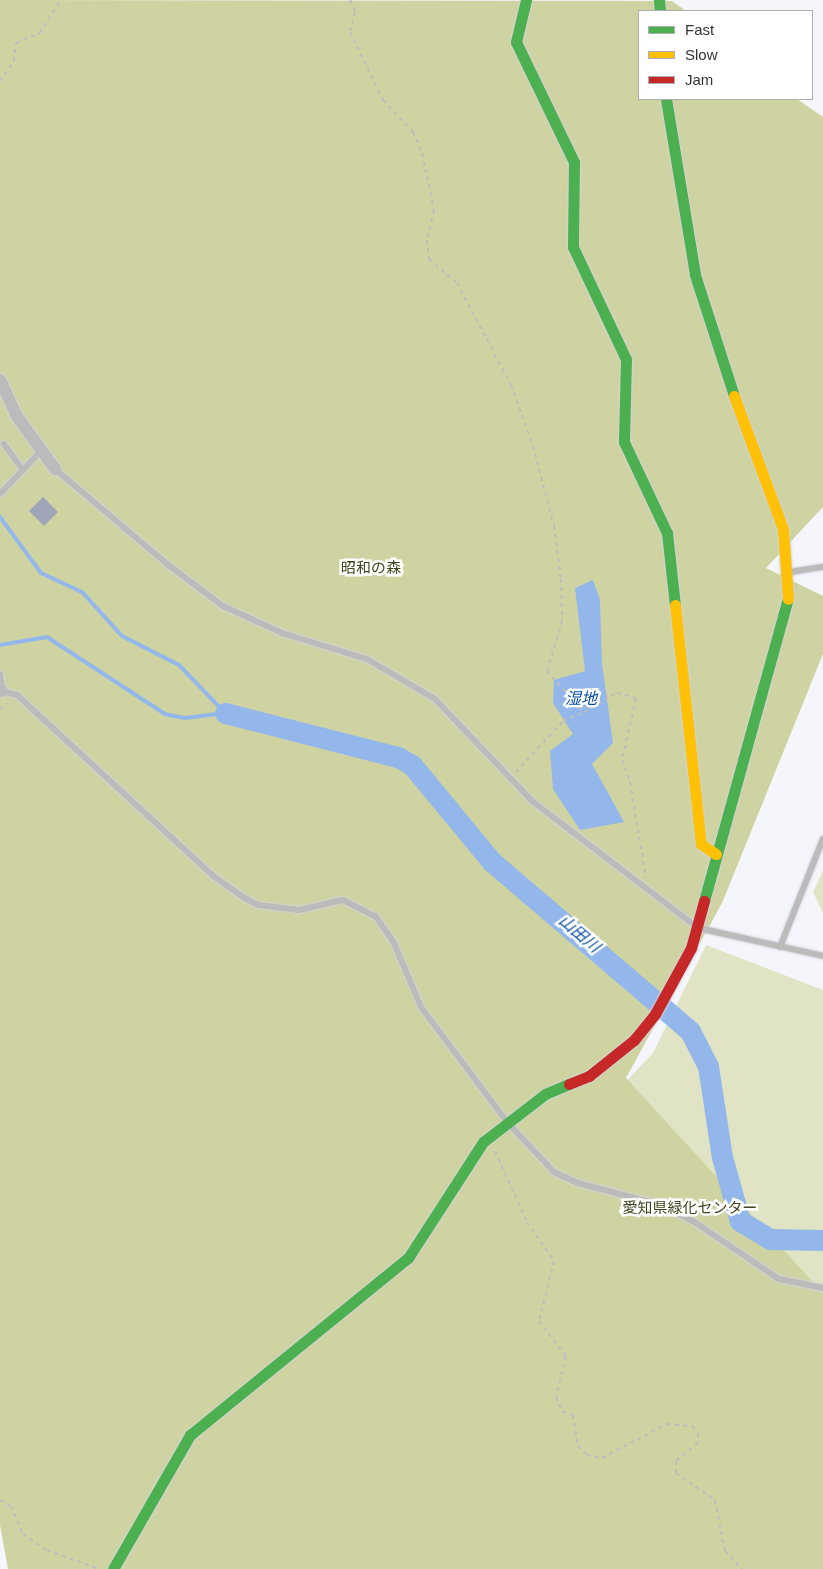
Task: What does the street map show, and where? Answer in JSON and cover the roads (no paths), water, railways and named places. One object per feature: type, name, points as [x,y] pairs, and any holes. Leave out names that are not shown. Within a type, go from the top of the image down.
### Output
[{"type":"street","points":[[526,0],[516,42],[574,162],[573,247],[626,359],[624,442],[667,532],[702,844],[716,854]]},
{"type":"street","points":[[113,1569],[190,1436],[408,1258],[483,1142],[506,1122],[545,1094],[589,1076],[616,1058],[655,1014],[666,996],[698,928],[716,854],[787,611],[789,572],[783,529],[715,346],[695,275],[666,100]]},
{"type":"street","points":[[0,380],[40,452],[55,469]]},
{"type":"lane","points":[[4,444],[23,470]]},
{"type":"lane","points":[[0,494],[40,452]]},
{"type":"lane","points":[[55,469],[167,564],[223,606],[282,633],[367,659],[427,693],[510,778],[580,842],[698,928],[823,956]]},
{"type":"lane","points":[[789,572],[823,567]]},
{"type":"lane","points":[[0,674],[1,691],[17,695],[213,876],[242,897],[258,905],[299,910],[343,900],[376,917],[394,943],[422,1007],[506,1122],[543,1163],[566,1178],[658,1204],[694,1221],[779,1279],[823,1288]]},
{"type":"lane","points":[[780,946],[823,839]]},
{"type":"lane","points":[[814,862],[823,855]]},
{"type":"water","name":"湿地","points":[[593,580],[600,600],[602,664],[613,743],[592,764],[624,822],[580,830],[553,789],[550,751],[573,734],[553,703],[554,680],[585,671],[575,588]]},
{"type":"waterway","points":[[0,517],[41,573],[82,592],[122,636],[179,665],[225,713],[185,718],[165,714],[47,637],[0,645]]},
{"type":"waterway","name":"山田川","points":[[225,713],[398,757],[412,765],[491,861],[690,1031],[708,1066],[722,1157],[740,1221],[770,1239],[823,1240]]},
{"type":"park label","name":"昭和の森","points":[[371,568]]},
{"type":"park label","name":"愛知県緑化センター","points":[[690,1208]]}]
